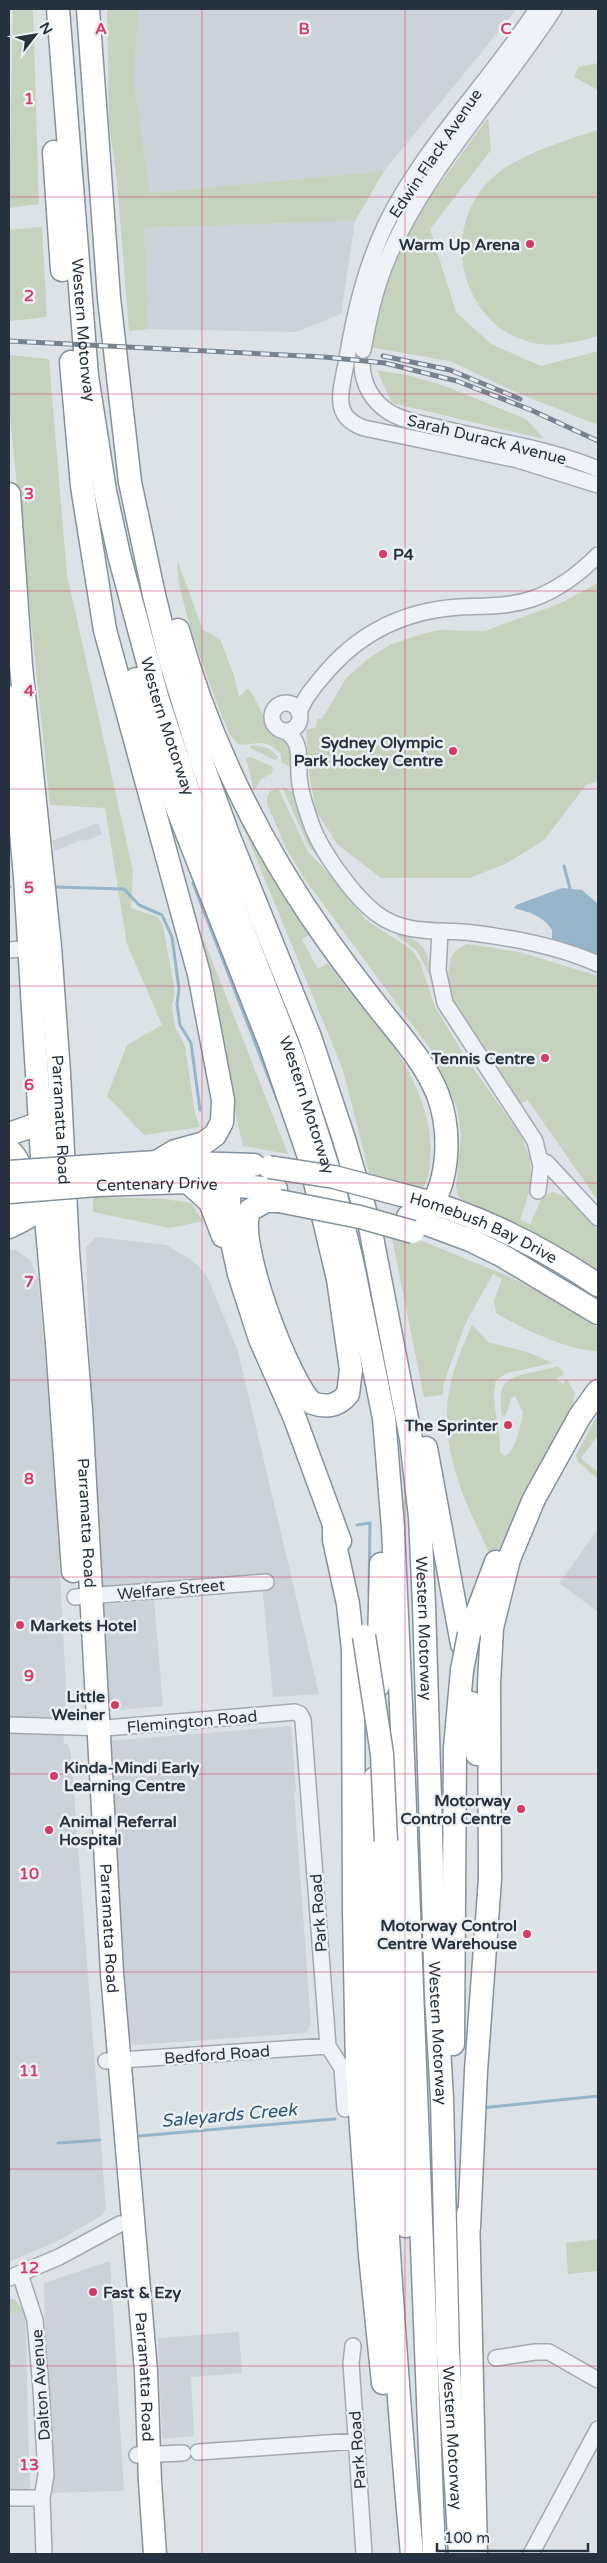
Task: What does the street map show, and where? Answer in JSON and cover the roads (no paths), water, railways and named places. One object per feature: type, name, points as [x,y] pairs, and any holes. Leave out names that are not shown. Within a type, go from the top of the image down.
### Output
[{"type":"highway","name":"Western Motorway","points":[[58,9],[61,69],[87,376],[105,491],[119,555],[158,700],[187,787],[292,1058],[333,1183],[352,1261],[384,1418],[393,1528],[418,2102],[390,2128],[398,2403],[412,2554]]},
{"type":"highway","name":"Western Motorway","points":[[88,9],[102,224],[119,388],[130,482],[154,595],[170,660],[229,837],[310,1037],[334,1106],[370,1227],[411,1439],[420,1517],[459,2098]]},
{"type":"highway","points":[[61,69],[53,132],[55,189],[82,486],[105,630],[199,974],[224,1108],[220,1128],[209,1140],[196,1147],[175,1151],[157,1162]]},
{"type":"highway","points":[[72,374],[113,588],[160,763],[197,865],[290,1097],[325,1218],[338,1279],[351,1370],[348,1394],[335,1405],[324,1407],[312,1403],[302,1392],[279,1344],[260,1290],[248,1246],[247,1217],[252,1208],[260,1202],[278,1195]]},
{"type":"highway","points":[[119,388],[144,481],[159,556],[185,656],[225,759],[259,830],[288,879],[343,963],[418,1059],[438,1096],[445,1126],[442,1183],[433,1204],[411,1224]]},
{"type":"highway","name":"Parramatta Road","points":[[9,494],[21,666],[20,794]]},
{"type":"highway","name":"Parramatta Road","points":[[9,697],[20,794],[45,1206],[82,1596],[112,2061],[127,2224],[146,2371],[140,2554]]},
{"type":"highway","name":"Parramatta Road","points":[[29,948],[65,1169],[82,1596]]},
{"type":"highway","points":[[9,1135],[35,1125],[39,1121]]},
{"type":"highway","points":[[9,1135],[41,1144],[65,1169],[45,1206],[9,1228]]},
{"type":"highway","points":[[9,1150],[19,1165],[22,1180],[20,1201],[9,1215]]},
{"type":"highway","name":"Centenary Drive","points":[[9,1192],[157,1162],[244,1164]]},
{"type":"highway","points":[[244,1164],[236,1173],[230,1185],[230,1233],[239,1274],[254,1322]]},
{"type":"highway","name":"Homebush Bay Drive","points":[[244,1164],[334,1177],[433,1204],[514,1237],[598,1285]]},
{"type":"highway","name":"Centenary Drive","points":[[9,1172],[96,1175],[230,1185],[278,1195]]},
{"type":"highway","points":[[188,1182],[206,1197],[217,1216],[232,1275],[294,1416],[334,1527],[340,1538],[364,1636],[382,1754],[386,1841],[370,2106]]},
{"type":"highway","name":"Homebush Bay Drive","points":[[278,1195],[340,1200],[411,1224],[470,1240],[501,1254],[598,1313]]},
{"type":"highway","points":[[9,1228],[22,1231],[32,1237],[50,1258]]},
{"type":"highway","name":"Western Motorway","points":[[397,1364],[417,1400],[466,1639]]},
{"type":"highway","points":[[458,2121],[455,1748],[466,1639],[534,1499],[580,1416],[598,1391]]},
{"type":"highway","name":"Western Motorway","points":[[384,1418],[378,1483],[380,1616],[371,1896],[370,2106],[390,2128],[424,2300],[434,2554]]},
{"type":"highway","points":[[334,1527],[334,1540],[348,1604],[353,1650],[354,1982],[370,2106]]},
{"type":"highway","points":[[459,2098],[490,1879],[490,1653],[496,1580]]},
{"type":"highway","name":"Western Motorway","points":[[459,2098],[478,1842],[477,1757],[472,1704]]},
{"type":"highway","name":"Western Motorway","points":[[458,2121],[443,2151],[448,2352],[460,2554]]},
{"type":"highway","name":"Western Motorway","points":[[458,2121],[469,2227],[476,2554]]},
{"type":"highway","points":[[390,2128],[376,2325],[407,2554]]},
{"type":"highway","name":"Parramatta Road","points":[[143,2455],[156,2554]]},
{"type":"street","name":"Edwin Flack Avenue","points":[[353,424],[343,413],[341,395],[352,321],[364,277],[386,226],[399,201],[536,9]]},
{"type":"street","name":"Edwin Flack Avenue","points":[[363,365],[370,312],[388,258],[414,206],[554,9]]},
{"type":"street","points":[[364,277],[380,282]]},
{"type":"street","name":"Sarah Durack Avenue","points":[[363,365],[375,401],[389,412],[401,418],[549,452],[598,469]]},
{"type":"street","name":"Sarah Durack Avenue","points":[[353,424],[382,432],[518,460],[598,485]]},
{"type":"street","points":[[285,731],[293,729],[299,710],[323,676],[349,649],[372,632],[398,619],[425,611],[498,606],[531,599],[560,587],[581,573],[598,556]]},
{"type":"street","points":[[299,710],[281,704],[273,712],[274,724],[293,736],[298,746],[300,760],[299,775],[310,821],[320,843],[367,905],[378,915],[395,924],[417,930],[475,933],[538,945],[598,964]]},
{"type":"street","points":[[299,710],[305,756],[299,775]]},
{"type":"street","points":[[440,931],[438,970],[446,1002],[532,1134],[541,1160],[538,1192]]},
{"type":"street","points":[[541,1160],[547,1163],[598,1218]]},
{"type":"street","name":"Welfare Street","points":[[82,1596],[266,1582]]},
{"type":"street","name":"Flemington Road","points":[[9,1725],[91,1727],[295,1712],[300,1714]]},
{"type":"street","name":"Park Road","points":[[300,1714],[303,1720],[328,2046],[370,2106]]},
{"type":"street","name":"Bedford Road","points":[[112,2061],[328,2046]]},
{"type":"street","points":[[14,2276],[59,2257],[127,2224]]},
{"type":"street","name":"Dalton Avenue","points":[[14,2276],[35,2320],[46,2475],[42,2498],[44,2554]]},
{"type":"street","name":"Park Road","points":[[353,2346],[351,2363],[364,2554]]},
{"type":"street","points":[[496,2358],[535,2352],[549,2352],[598,2380]]},
{"type":"street","points":[[531,2554],[598,2429]]},
{"type":"street","points":[[143,2455],[357,2440]]},
{"type":"street","points":[[9,2498],[42,2498]]},
{"type":"water","points":[[562,888],[582,890],[598,904],[598,956],[552,939],[552,930],[544,921],[531,913],[514,908],[516,905]]},
{"type":"waterway","points":[[564,866],[570,889]]},
{"type":"waterway","points":[[193,883],[277,1099]]},
{"type":"waterway","points":[[56,887],[124,889],[139,905],[162,915],[172,937],[179,989],[177,1004],[180,1025],[191,1043],[200,1110]]},
{"type":"waterway","points":[[357,1525],[370,1523],[369,1592]]},
{"type":"waterway","name":"Saleyards Creek","points":[[482,2108],[598,2096]]},
{"type":"waterway","name":"Saleyards Creek","points":[[139,2136],[335,2119]]},
{"type":"waterway","name":"Saleyards Creek","points":[[58,2143],[100,2140]]},
{"type":"railway","points":[[9,341],[324,357],[385,363],[457,381],[531,410],[598,441]]},
{"type":"railway","points":[[383,356],[450,370],[520,399]]},
{"type":"place","name":"Warm Up Arena","points":[[530,244]]},
{"type":"place","name":"P4","points":[[383,554]]},
{"type":"place","name":"Sydney Olympic Park Hockey Centre","points":[[453,751]]},
{"type":"place","name":"Tennis Centre","points":[[545,1058]]},
{"type":"place","name":"The Sprinter","points":[[508,1425]]},
{"type":"place","name":"Markets Hotel","points":[[20,1625]]},
{"type":"place","name":"Little Weiner","points":[[115,1705]]},
{"type":"place","name":"Kinda-Mindi Early Learning Centre","points":[[54,1776]]},
{"type":"place","name":"Motorway Control Centre","points":[[521,1809]]},
{"type":"place","name":"Animal Referral Hospital","points":[[49,1830]]},
{"type":"place","name":"Motorway Control Centre Warehouse","points":[[527,1934]]},
{"type":"place","name":"Fast & Ezy","points":[[93,2292]]}]
